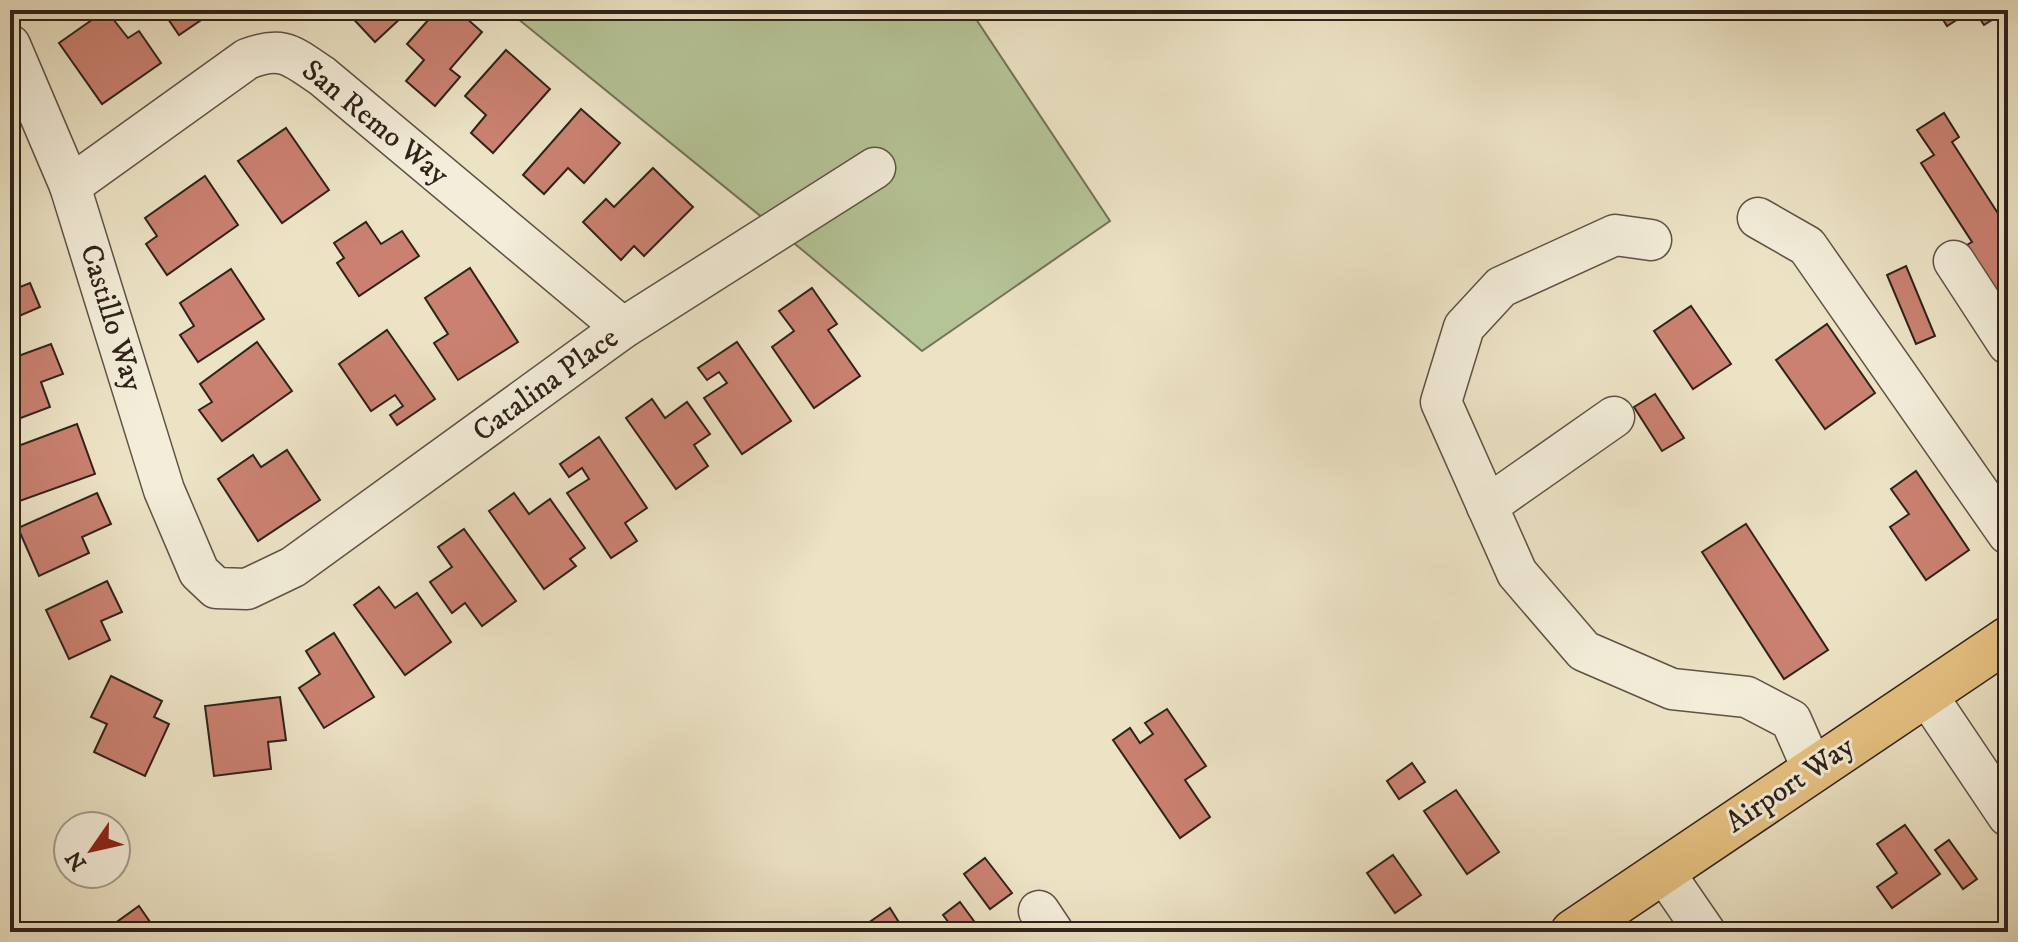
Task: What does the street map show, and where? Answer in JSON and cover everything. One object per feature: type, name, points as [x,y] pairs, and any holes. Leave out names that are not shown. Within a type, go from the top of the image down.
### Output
[{"type":"main road","name":"Airport Way","points":[[1573,932],[2008,639]]},
{"type":"street","name":"Castillo Way","points":[[10,45],[70,186],[164,490],[199,572],[216,588]]},
{"type":"street","name":"San Remo Way","points":[[70,186],[247,59],[268,51],[290,55],[322,76],[623,328]]},
{"type":"street","name":"Catalina Place","points":[[216,588],[247,589],[293,567],[623,328],[875,168]]},
{"type":"street","points":[[1758,218],[1807,246],[2005,523]]},
{"type":"street","points":[[1651,240],[1615,235],[1501,287],[1464,327],[1441,402],[1517,573],[1584,651],[1672,689],[1747,697],[1791,720],[1813,770]]},
{"type":"street","points":[[1954,261],[2008,344]]},
{"type":"street","points":[[1487,506],[1614,417]]},
{"type":"street","points":[[1926,694],[2008,816]]},
{"type":"street","points":[[1663,871],[1705,932]]},
{"type":"green space","points":[[507,10],[970,10],[1110,221],[922,351]]},
{"type":"building","points":[[106,10],[128,38],[139,31],[161,63],[102,104],[59,43]]},
{"type":"building","points":[[162,10],[202,10],[207,16],[179,35]]},
{"type":"building","points":[[345,10],[397,10],[403,16],[375,42]]},
{"type":"building","points":[[437,10],[457,10],[482,32],[450,69],[460,77],[435,106],[406,81],[424,60],[407,44]]},
{"type":"building","points":[[1937,10],[1972,10],[1947,26]]},
{"type":"building","points":[[1974,10],[2002,10],[2003,13],[1984,25]]},
{"type":"building","points":[[506,50],[550,89],[493,153],[471,133],[486,115],[465,96]]},
{"type":"building","points":[[581,109],[620,143],[584,183],[568,168],[544,194],[523,175]]},
{"type":"building","points":[[1944,113],[1959,137],[1952,142],[2008,229],[2008,298],[1999,303],[1963,247],[1972,242],[1921,163],[1934,155],[1917,130]]},
{"type":"building","points":[[286,128],[329,190],[282,223],[238,161]]},
{"type":"building","points":[[653,168],[693,207],[644,256],[634,246],[621,260],[583,222],[606,199],[614,207]]},
{"type":"building","points":[[205,176],[238,225],[167,275],[146,244],[157,236],[145,218]]},
{"type":"building","points":[[366,222],[381,244],[402,231],[419,256],[359,296],[337,263],[344,258],[334,243]]},
{"type":"building","points":[[1906,266],[1935,336],[1916,344],[1887,275]]},
{"type":"building","points":[[470,268],[518,342],[458,380],[434,343],[448,334],[425,298]]},
{"type":"building","points":[[231,269],[264,319],[198,362],[180,335],[194,326],[180,303]]},
{"type":"building","points":[[10,276],[15,289],[30,283],[40,307],[10,320]]},
{"type":"building","points":[[812,288],[837,324],[828,330],[860,376],[814,408],[772,347],[794,331],[779,311]]},
{"type":"building","points":[[1691,306],[1731,364],[1693,389],[1654,331]]},
{"type":"building","points":[[1827,324],[1875,393],[1825,429],[1776,360]]},
{"type":"building","points":[[387,330],[435,399],[397,425],[390,415],[403,406],[395,395],[371,411],[339,364]]},
{"type":"building","points":[[257,342],[292,391],[222,441],[199,410],[212,402],[200,384]]},
{"type":"building","points":[[737,342],[791,421],[742,454],[704,398],[727,383],[719,372],[707,380],[698,368]]},
{"type":"building","points":[[51,344],[63,374],[41,382],[50,407],[10,422],[10,359]]},
{"type":"building","points":[[1655,394],[1684,438],[1662,451],[1634,407]]},
{"type":"building","points":[[652,399],[665,418],[687,402],[710,434],[694,445],[708,466],[676,489],[626,418]]},
{"type":"building","points":[[77,424],[95,474],[14,503],[10,493],[10,449]]},
{"type":"building","points":[[599,437],[647,508],[625,523],[637,541],[611,558],[567,493],[589,479],[582,468],[569,477],[560,464]]},
{"type":"building","points":[[287,450],[320,500],[258,541],[218,479],[253,455],[261,467]]},
{"type":"building","points":[[1916,471],[1969,550],[1926,580],[1890,527],[1909,514],[1891,489]]},
{"type":"building","points":[[97,493],[111,524],[82,537],[89,553],[39,576],[18,528]]},
{"type":"building","points":[[514,493],[529,514],[550,499],[585,548],[570,559],[576,566],[544,589],[489,511]]},
{"type":"building","points":[[1746,524],[1828,650],[1784,679],[1702,552]]},
{"type":"building","points":[[464,529],[516,601],[482,626],[465,603],[452,613],[430,582],[452,567],[438,547]]},
{"type":"building","points":[[107,581],[122,612],[101,621],[110,640],[69,659],[46,610]]},
{"type":"building","points":[[379,587],[395,608],[417,593],[451,642],[405,675],[354,605]]},
{"type":"building","points":[[334,633],[374,697],[324,728],[299,688],[320,674],[306,651]]},
{"type":"building","points":[[111,676],[162,701],[154,717],[169,724],[145,776],[94,752],[107,724],[91,717]]},
{"type":"building","points":[[280,697],[286,740],[268,742],[271,769],[214,776],[205,706]]},
{"type":"building","points":[[1167,709],[1206,766],[1185,780],[1210,817],[1180,838],[1113,740],[1130,728],[1140,743],[1153,734],[1145,723]]},
{"type":"building","points":[[1412,763],[1425,782],[1399,799],[1387,781]]},
{"type":"building","points":[[1456,790],[1499,852],[1467,874],[1424,811]]},
{"type":"building","points":[[1905,825],[1940,874],[1892,908],[1877,887],[1897,873],[1877,844]]},
{"type":"building","points":[[1949,840],[1977,879],[1963,889],[1935,850]]},
{"type":"building","points":[[1393,855],[1421,895],[1395,913],[1367,873]]},
{"type":"building","points":[[985,858],[1012,893],[990,909],[964,874]]},
{"type":"building","points":[[960,902],[979,928],[973,932],[956,932],[943,915]]},
{"type":"building","points":[[139,906],[157,932],[109,932],[107,929]]},
{"type":"building","points":[[890,908],[905,932],[874,932],[868,923]]}]
